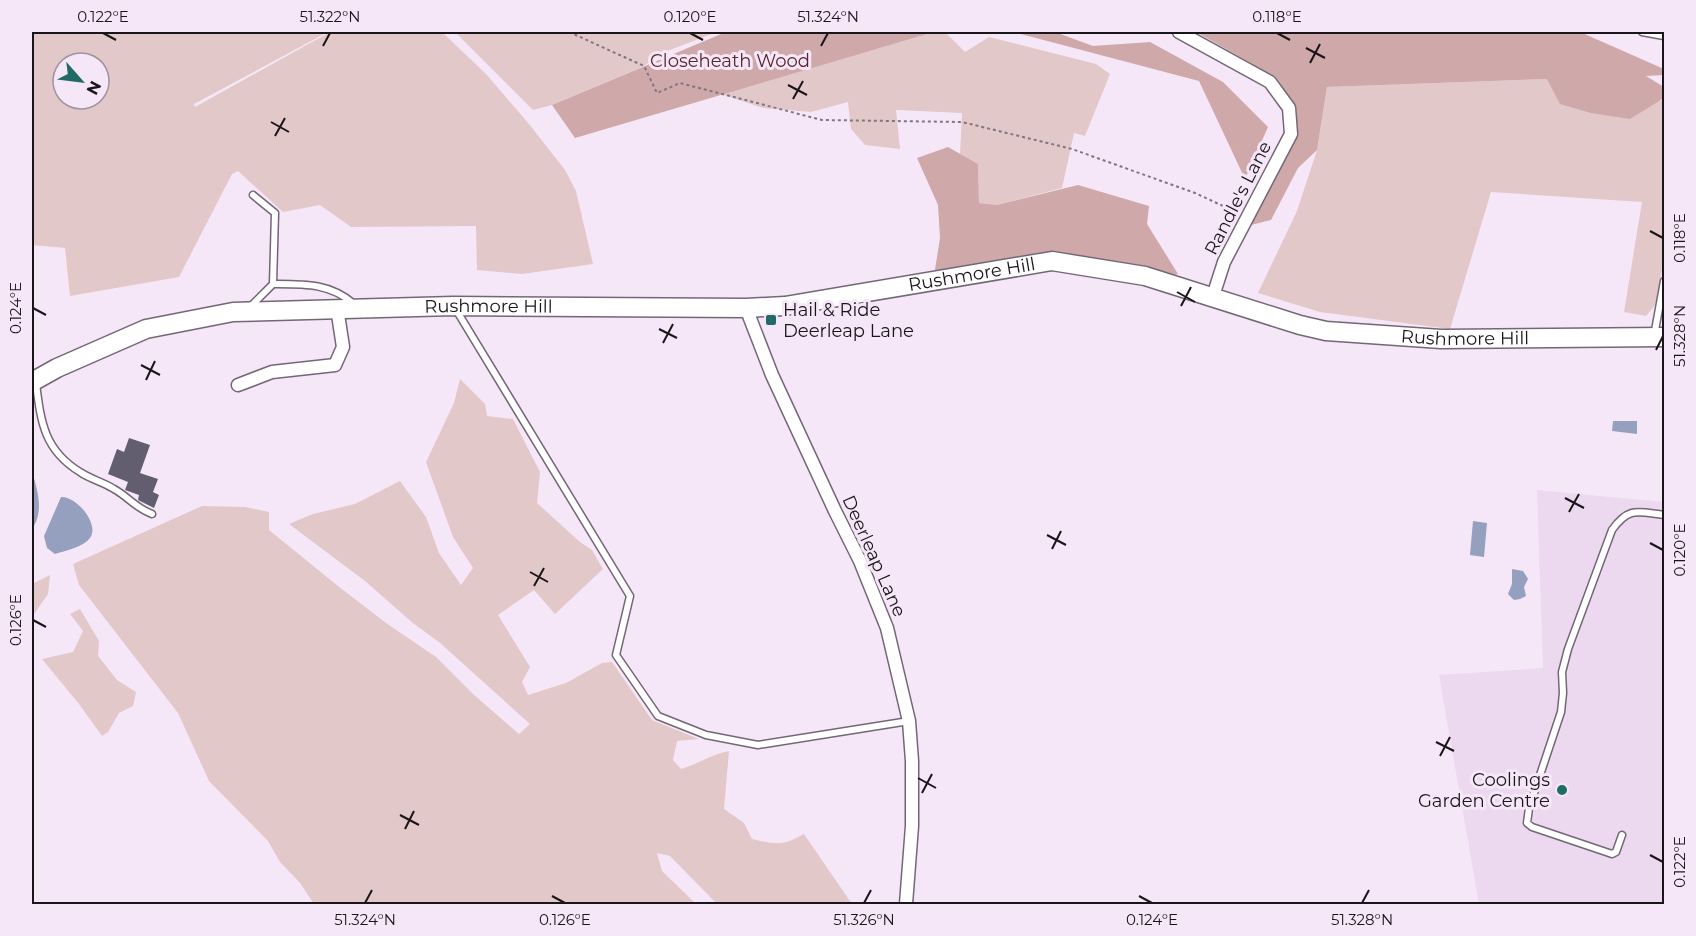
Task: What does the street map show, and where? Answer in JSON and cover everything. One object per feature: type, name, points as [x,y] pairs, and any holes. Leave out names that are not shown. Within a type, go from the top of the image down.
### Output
[{"type":"street","name":"Randle's Lane","points":[[1179,32],[1270,82],[1289,108],[1291,134],[1224,261],[1213,296]]},
{"type":"street","name":"Rushmore Hill","points":[[33,381],[146,329],[232,312],[453,306],[746,308],[785,306],[1052,261],[1145,276],[1300,325],[1326,331],[1441,339],[1659,337]]},
{"type":"street","points":[[238,385],[272,372],[335,364],[343,347],[337,308]]},
{"type":"street","name":"Deerleap Lane","points":[[746,308],[772,375],[861,563],[883,617],[909,721],[912,761],[912,826],[906,904]]},
{"type":"lane","points":[[1642,32],[1665,36]]},
{"type":"lane","points":[[245,311],[273,284],[275,213],[253,195]]},
{"type":"lane","points":[[1659,337],[1665,281]]},
{"type":"lane","points":[[273,284],[308,285],[334,290],[357,308]]},
{"type":"lane","points":[[453,306],[630,596],[616,655],[658,716],[706,735],[758,745],[909,721]]},
{"type":"lane","points":[[33,381],[47,439],[56,453],[79,472],[111,487],[137,508],[152,514]]},
{"type":"lane","points":[[1622,835],[1616,852],[1612,854],[1532,826],[1527,823],[1529,808],[1561,712],[1562,672],[1568,649],[1612,530],[1622,516],[1635,512],[1665,515]]},
{"type":"path","points":[[569,32],[644,66],[657,93],[680,83],[822,120],[962,122],[1072,149],[1195,193],[1248,217]]},
{"type":"shaded area","points":[[32,32],[328,32],[194,104],[195,107],[330,32],[442,32],[486,74],[565,170],[576,191],[593,264],[522,274],[477,270],[476,226],[351,227],[320,205],[283,212],[238,171],[232,174],[179,277],[70,296],[65,248],[32,245]]},
{"type":"shaded area","points":[[455,32],[717,32],[662,53],[644,66],[552,105],[533,110]]},
{"type":"shaded area","points":[[934,32],[945,32],[965,52],[989,37],[1096,64],[1110,74],[1085,136],[1074,133],[1062,188],[997,205],[979,203],[978,164],[960,154],[962,113],[896,110],[900,149],[865,145],[851,129],[848,102],[811,112],[763,108],[721,94]]},
{"type":"shaded area","points":[[1547,79],[1661,101],[1664,98],[1664,260],[1655,305],[1646,316],[1624,312],[1642,202],[1491,192],[1450,329],[1320,312],[1258,293],[1297,211],[1317,150],[1327,87]]},
{"type":"shaded area","points":[[460,379],[485,404],[487,416],[513,419],[540,472],[537,503],[592,550],[603,569],[555,614],[534,590],[498,615],[530,667],[522,682],[528,695],[566,683],[602,663],[612,662],[652,720],[699,739],[677,741],[673,760],[681,769],[729,751],[724,809],[744,823],[752,839],[779,843],[790,841],[804,834],[852,904],[717,904],[670,856],[657,853],[662,871],[696,904],[314,904],[300,883],[280,862],[268,841],[209,781],[178,713],[79,585],[73,564],[202,506],[245,507],[269,512],[269,530],[386,623],[436,657],[473,694],[519,734],[530,724],[439,642],[414,624],[365,581],[289,524],[313,514],[355,504],[400,481],[426,517],[439,553],[461,585],[473,568],[453,537],[426,462],[454,403]]},
{"type":"shaded area","name":"Coolings Garden Centre","points":[[1537,490],[1664,502],[1664,904],[1479,904],[1439,675],[1543,668]]},
{"type":"shaded area","points":[[50,575],[48,594],[32,617],[32,584]]},
{"type":"shaded area","points":[[80,609],[99,641],[98,656],[117,680],[136,692],[133,706],[119,713],[108,732],[102,736],[42,659],[73,652],[83,631],[70,614]]},
{"type":"green space","name":"Closeheath Wood","points":[[726,32],[934,32],[575,138],[552,105]]},
{"type":"green space","points":[[1013,32],[1055,32],[1093,46],[1150,42],[1223,82],[1268,127],[1245,179],[1199,81]]},
{"type":"green space","points":[[1196,32],[1580,32],[1664,69],[1664,75],[1646,76],[1664,87],[1664,98],[1630,119],[1591,113],[1560,104],[1547,79],[1327,87],[1317,150],[1298,168],[1271,220],[1251,225],[1297,134],[1296,106],[1276,77]]},
{"type":"green space","points":[[948,147],[978,164],[979,203],[997,205],[1078,185],[1149,206],[1147,224],[1178,274],[1167,277],[1049,256],[934,276],[940,238],[938,205],[917,158]]},
{"type":"water","points":[[1613,421],[1637,421],[1637,434],[1612,431]]},
{"type":"water","points":[[32,472],[38,494],[39,509],[32,529]]},
{"type":"water","points":[[61,497],[74,501],[80,506],[89,519],[92,532],[90,538],[83,544],[55,554],[47,548],[44,536]]},
{"type":"water","points":[[1473,521],[1487,523],[1484,557],[1470,555]]},
{"type":"water","points":[[1512,569],[1523,571],[1528,579],[1524,587],[1526,596],[1514,600],[1508,594],[1512,584]]},
{"type":"building","points":[[129,438],[150,445],[140,473],[158,479],[153,492],[159,495],[154,508],[138,500],[139,495],[125,490],[128,482],[108,474],[117,449],[124,452]]},
{"type":"place","name":"Hail & Ride Deerleap Lane","points":[[771,320]]},
{"type":"place","name":"Coolings Garden Centre","points":[[1562,790]]}]
